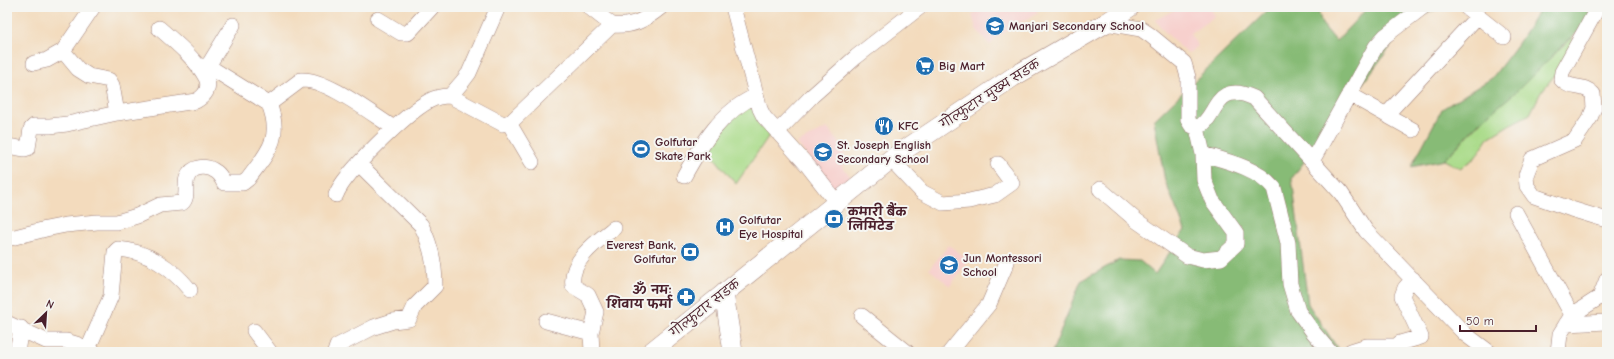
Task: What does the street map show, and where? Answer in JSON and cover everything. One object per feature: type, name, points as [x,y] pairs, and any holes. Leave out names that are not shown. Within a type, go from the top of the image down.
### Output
[{"type":"main road","name":"गोल्फुटार मुख्य सडक","points":[[761,264],[891,159],[1013,77],[1106,23],[1130,7]]},
{"type":"main road","name":"गोल्फुटार सडक","points":[[651,352],[724,292],[761,264]]},
{"type":"main road","points":[[724,292],[733,352]]},
{"type":"street","points":[[34,63],[47,60],[63,51],[93,7]]},
{"type":"street","points":[[378,19],[401,33],[408,33],[432,7]]},
{"type":"street","points":[[450,96],[469,73],[498,7]]},
{"type":"street","points":[[589,7],[612,25],[625,26],[640,21],[661,7]]},
{"type":"street","points":[[733,7],[756,96],[764,117],[808,166],[837,203]]},
{"type":"street","points":[[777,132],[812,96],[856,57],[920,7]]},
{"type":"street","points":[[1312,161],[1376,46],[1385,36],[1423,7]]},
{"type":"street","points":[[1598,7],[1562,72],[1562,80],[1566,85],[1589,90],[1593,94],[1594,108],[1590,118],[1575,140],[1532,159],[1526,175],[1527,186],[1534,196],[1607,220]]},
{"type":"street","points":[[1386,115],[1472,12],[1504,37]]},
{"type":"street","points":[[1106,23],[1141,29],[1184,64],[1188,77],[1188,120],[1191,125],[1197,128]]},
{"type":"street","points":[[336,195],[338,188],[394,128],[428,101],[441,96],[450,96],[503,124],[508,123],[556,80],[612,25]]},
{"type":"street","points":[[203,66],[233,26]]},
{"type":"street","points":[[7,239],[46,228],[97,222],[117,222],[137,216],[160,205],[182,203],[186,196],[186,180],[190,173],[200,167],[207,167],[217,172],[224,183],[243,183],[248,179],[273,144],[274,125],[272,113],[268,104],[203,66],[159,28]]},
{"type":"street","points":[[63,51],[78,69],[89,76],[109,80],[112,85],[117,113]]},
{"type":"street","points":[[7,146],[25,149],[28,148],[31,129],[34,126],[68,124],[117,113],[196,101],[202,98],[207,88],[207,79],[203,66]]},
{"type":"street","points":[[268,104],[302,80],[307,80],[334,90],[394,128]]},
{"type":"street","points":[[1197,128],[1202,126],[1216,104],[1223,97],[1230,94],[1247,95],[1254,98],[1341,193],[1366,230],[1465,334],[1489,352]]},
{"type":"street","points":[[1349,94],[1413,130]]},
{"type":"street","points":[[684,176],[707,137],[716,127],[746,100],[756,96]]},
{"type":"street","points":[[508,123],[532,162]]},
{"type":"street","points":[[1100,189],[1137,221],[1187,256],[1203,260],[1221,258],[1236,244],[1236,233],[1212,200],[1204,180],[1203,154],[1197,128]]},
{"type":"street","points":[[1203,154],[1243,167],[1269,182],[1274,188],[1288,243],[1290,284],[1298,311],[1330,352]]},
{"type":"street","points":[[891,159],[922,192],[943,203],[969,202],[996,195],[1012,183],[998,164]]},
{"type":"street","points":[[335,352],[337,346],[365,330],[393,321],[409,319],[415,306],[435,286],[433,263],[427,237],[421,225],[359,164]]},
{"type":"street","points":[[1516,213],[1569,320]]},
{"type":"street","points":[[592,352],[592,333],[596,312],[588,296],[573,286],[572,279],[584,254],[614,228]]},
{"type":"street","points":[[14,325],[57,346],[66,341],[91,350],[111,296],[115,252],[118,249],[128,250],[158,262],[171,270],[190,290]]},
{"type":"street","points":[[950,352],[989,304],[1006,262]]},
{"type":"street","points":[[1351,351],[1367,346],[1400,349],[1400,343],[1421,337],[1402,296],[1405,288],[1413,279]]},
{"type":"street","points":[[1558,352],[1560,334],[1569,320],[1600,297],[1607,279]]},
{"type":"street","points":[[862,316],[908,352]]},
{"type":"street","points":[[1569,320],[1607,322]]},
{"type":"street","points":[[546,321],[592,333]]},
{"type":"street","points":[[14,325],[17,352]]},
{"type":"street","points":[[254,331],[270,352]]},
{"type":"shaded area","name":"Manjari Secondary School","points":[[986,7],[1035,7],[1038,13],[995,39],[990,45],[976,29],[972,14]]},
{"type":"shaded area","points":[[1180,7],[1210,7],[1215,16],[1190,34],[1198,46],[1188,54],[1164,31],[1155,20]]},
{"type":"shaded area","name":"St. Joseph English Secondary School","points":[[827,128],[839,142],[847,160],[842,166],[851,177],[834,192],[797,143]]},
{"type":"shaded area","name":"Jun Montessori School","points":[[949,245],[969,260],[950,286],[929,269]]},
{"type":"green space","points":[[1271,7],[1317,7],[1322,24],[1336,41],[1368,7],[1438,7],[1438,9],[1411,19],[1292,178],[1308,304],[1340,352],[1052,352],[1081,281],[1119,260],[1140,261],[1155,274],[1185,230],[1165,181],[1154,120]]},
{"type":"green space","points":[[1542,7],[1594,7],[1585,26],[1563,45],[1518,90],[1480,122],[1444,160],[1411,167],[1442,109],[1492,78],[1517,45]]},
{"type":"green space","points":[[1572,38],[1576,42],[1559,70],[1541,92],[1530,114],[1488,138],[1475,158],[1460,168],[1444,160],[1487,116]]},
{"type":"green space","points":[[749,104],[770,134],[736,184],[704,145]]},
{"type":"place","name":"Manjari Secondary School","points":[[995,26]]},
{"type":"place","name":"Big Mart","points":[[925,66]]},
{"type":"place","name":"KFC","points":[[884,126]]},
{"type":"place","name":"Golfutar Skate Park","points":[[641,149]]},
{"type":"place","name":"St. Joseph English Secondary School","points":[[823,152]]},
{"type":"place","name":"कुमारी बैंक लिमिटेड","points":[[834,219]]},
{"type":"place","name":"Golfutar Eye Hospital","points":[[725,227]]},
{"type":"place","name":"Everest Bank, Golfutar","points":[[690,252]]},
{"type":"place","name":"Jun Montessori School","points":[[949,265]]},
{"type":"place","name":"ॐ नमः शिवाय फर्मा","points":[[686,297]]}]
